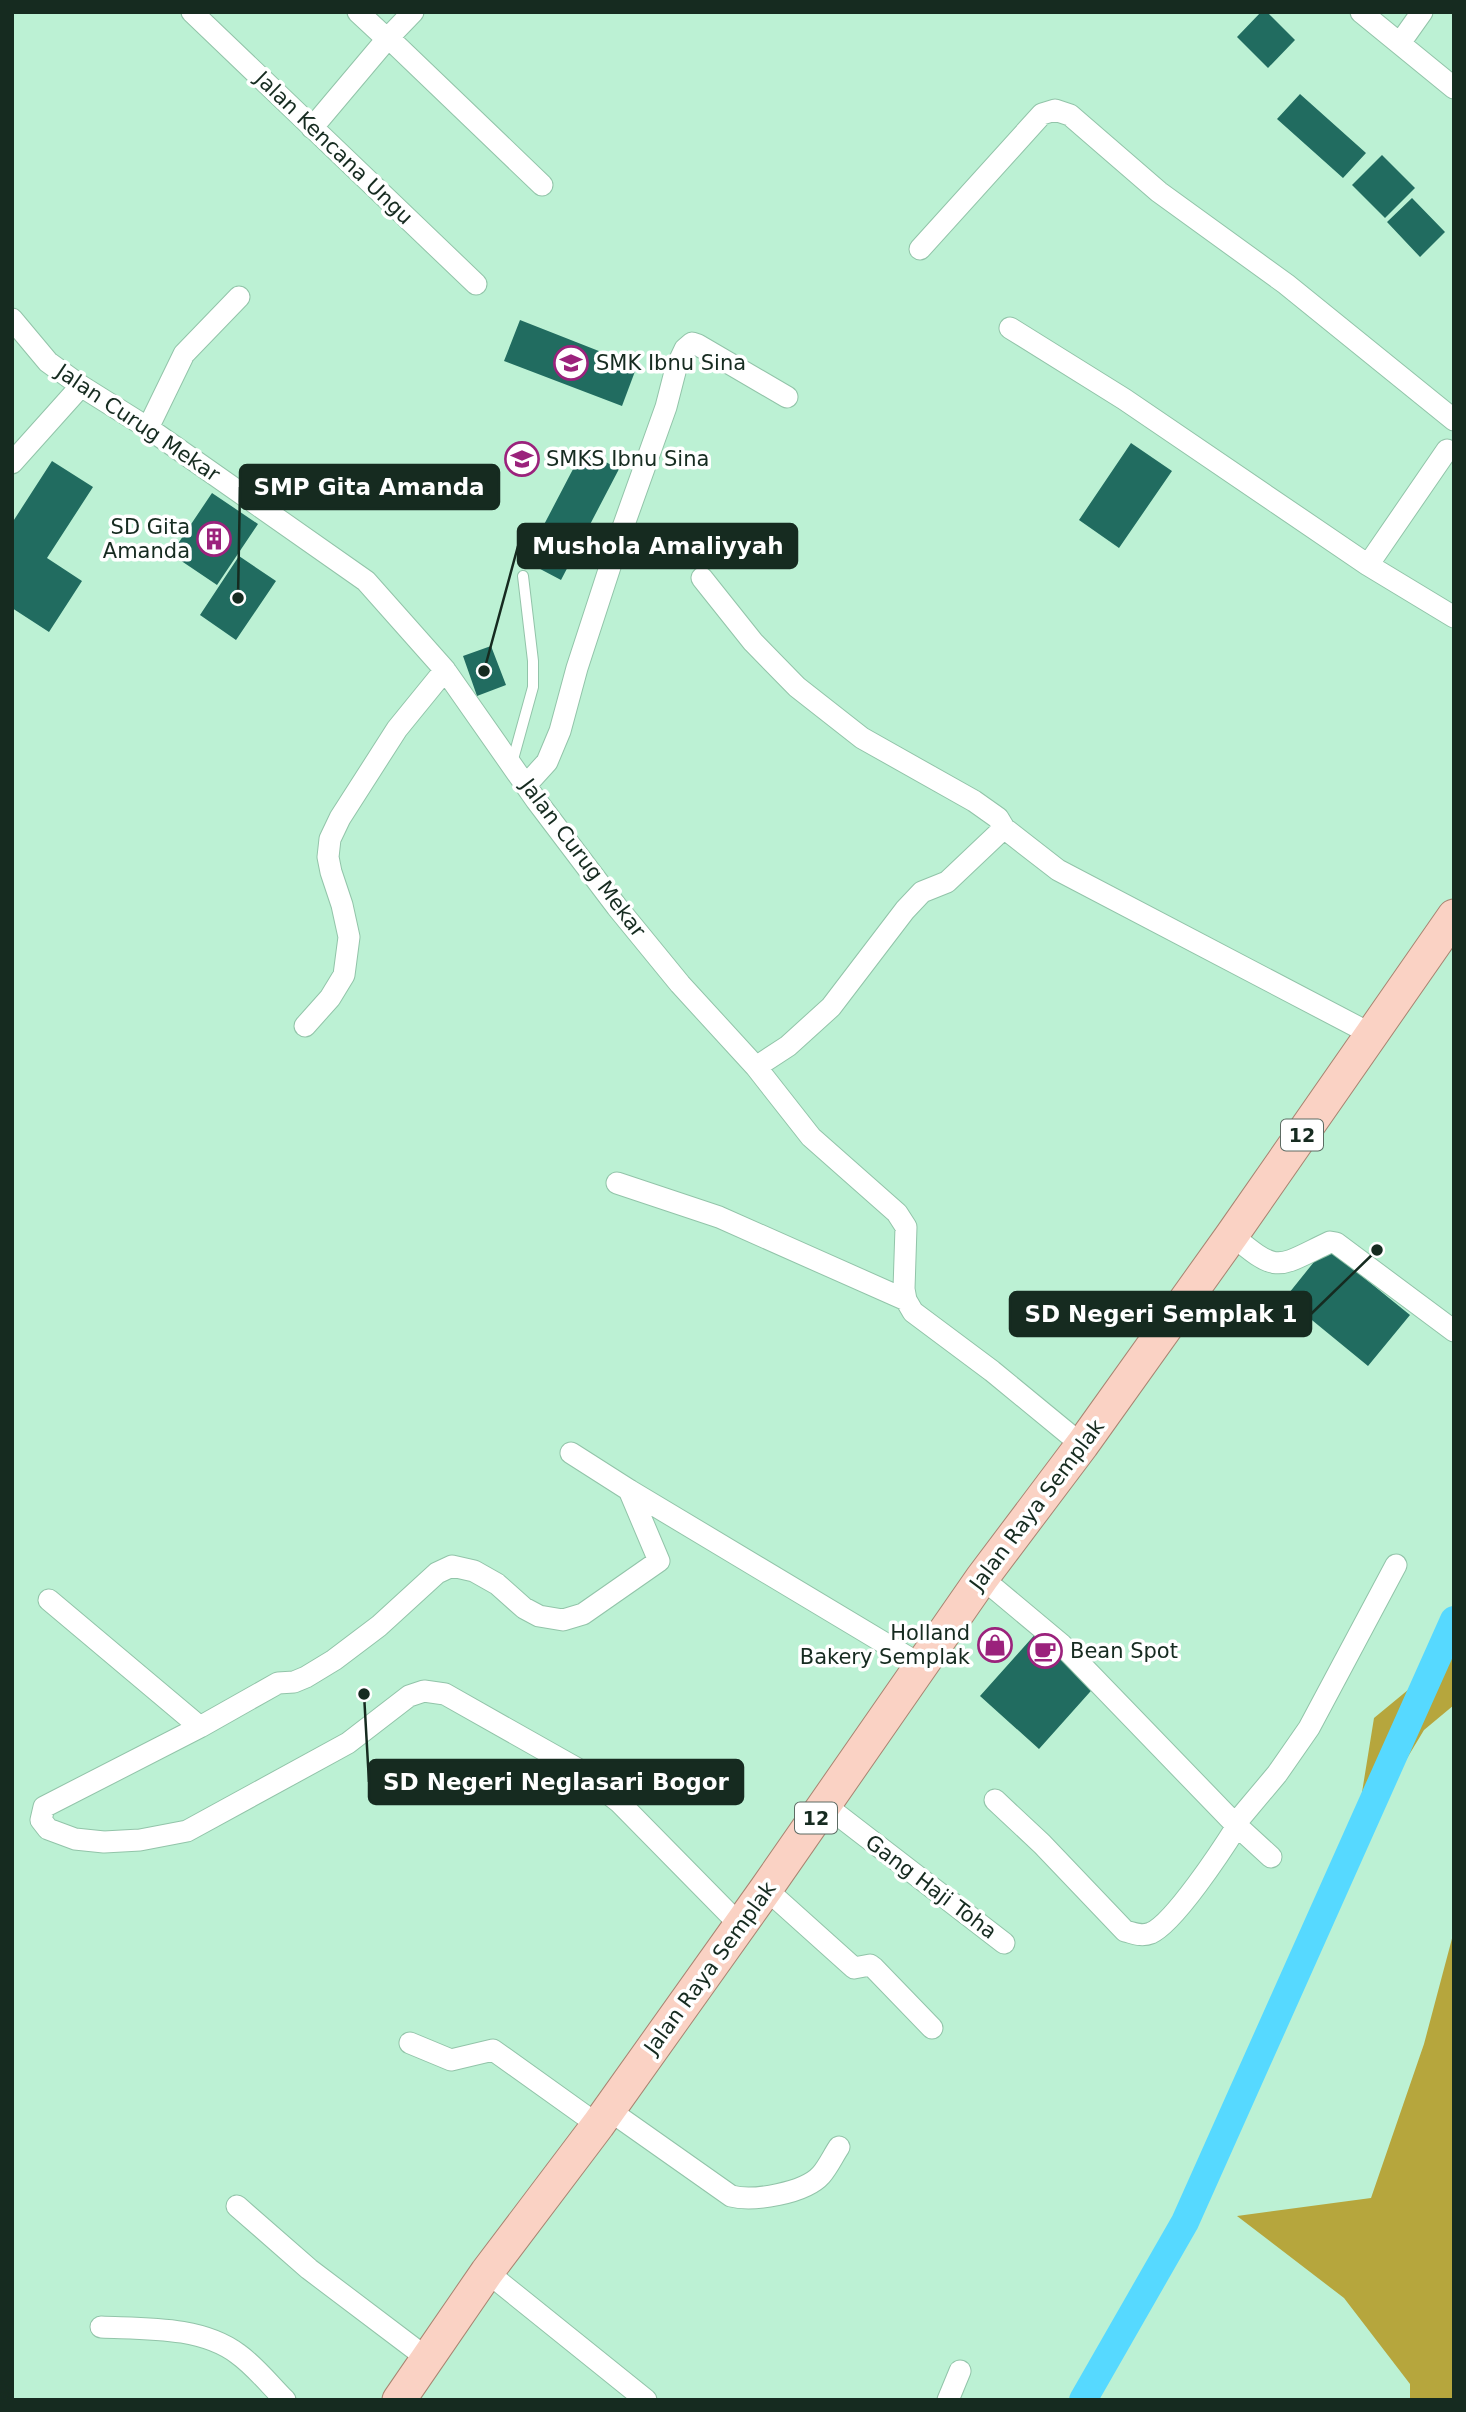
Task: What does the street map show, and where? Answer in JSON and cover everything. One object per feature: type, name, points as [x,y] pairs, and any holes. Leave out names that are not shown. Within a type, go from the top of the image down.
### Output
[{"type":"main road","name":"Jalan Raya Semplak","points":[[399,2400],[487,2272],[603,2117],[766,1889],[982,1578],[1082,1445],[1232,1235],[1454,916]]},
{"type":"street","name":"Jalan Kencana Ungu","points":[[192,12],[476,284]]},
{"type":"street","points":[[358,12],[542,185]]},
{"type":"street","points":[[312,128],[413,12]]},
{"type":"street","points":[[1400,43],[1422,12]]},
{"type":"street","points":[[1364,13],[1454,88]]},
{"type":"street","points":[[920,249],[1042,114],[1055,110],[1063,112],[1070,115],[1159,192],[1286,285],[1454,420]]},
{"type":"street","points":[[148,428],[184,354],[239,297]]},
{"type":"street","name":"Jalan Curug Mekar","points":[[12,319],[48,362],[148,428],[366,581],[445,670],[617,907],[680,984],[756,1067],[811,1137],[897,1213],[906,1227],[906,1300]]},
{"type":"street","points":[[1010,328],[1124,400],[1368,565],[1454,617]]},
{"type":"street","points":[[527,784],[547,762],[561,731],[577,668],[666,407],[676,368],[685,349],[692,343],[698,345],[787,397]]},
{"type":"street","points":[[12,463],[81,386]]},
{"type":"street","points":[[1368,565],[1447,450]]},
{"type":"street","points":[[702,578],[753,642],[797,687],[862,738],[974,801],[1058,870],[1371,1034]]},
{"type":"street","points":[[304,1026],[330,998],[344,975],[349,937],[329,864],[330,839],[340,818],[397,729],[445,670]]},
{"type":"street","points":[[756,1067],[788,1046],[831,1007],[905,910],[922,892],[947,882],[1004,828]]},
{"type":"street","points":[[617,1183],[719,1217],[906,1300],[913,1312],[992,1371],[1082,1445]]},
{"type":"street","points":[[1232,1235],[1269,1263],[1282,1264],[1330,1242],[1336,1243],[1454,1331]]},
{"type":"street","points":[[571,1453],[920,1665]]},
{"type":"street","points":[[629,1490],[659,1561],[583,1614],[563,1620],[539,1616],[524,1608],[498,1584],[474,1571],[452,1566],[437,1573],[379,1626],[334,1660],[294,1682],[278,1683],[200,1727],[44,1807],[41,1820],[48,1829],[75,1839],[104,1842],[140,1840],[187,1831],[348,1743],[409,1696],[424,1691],[444,1694],[576,1768],[619,1802],[740,1925]]},
{"type":"street","points":[[995,1800],[1042,1844],[1125,1931],[1142,1936],[1154,1932],[1168,1920],[1210,1867],[1236,1825],[1309,1728],[1396,1565]]},
{"type":"street","points":[[982,1578],[1061,1644],[1236,1825],[1271,1857]]},
{"type":"street","points":[[49,1600],[200,1727]]},
{"type":"street","name":"Gang Haji Toha","points":[[825,1805],[1004,1943]]},
{"type":"street","points":[[766,1889],[854,1968],[870,1965],[874,1968],[932,2028]]},
{"type":"street","points":[[410,2043],[451,2060],[493,2050],[731,2196],[745,2200],[798,2190],[819,2177],[839,2147]]},
{"type":"street","points":[[237,2206],[309,2269],[428,2359]]},
{"type":"street","points":[[487,2272],[646,2400]]},
{"type":"street","points":[[101,2327],[174,2332],[220,2343],[239,2354],[285,2400]]},
{"type":"street","points":[[948,2400],[960,2371]]},
{"type":"lane","points":[[512,763],[533,687],[533,661],[523,576]]},
{"type":"shaded area","points":[[1454,1652],[1454,1705],[1424,1730],[1353,1848],[1374,1718]]},
{"type":"shaded area","points":[[1454,1931],[1454,2400],[1410,2400],[1410,2384],[1344,2298],[1237,2216],[1371,2198],[1424,2044]]},
{"type":"building","points":[[1261,12],[1267,12],[1295,40],[1268,68],[1237,37]]},
{"type":"building","points":[[1300,94],[1366,153],[1343,178],[1277,119]]},
{"type":"building","points":[[1382,155],[1415,188],[1385,218],[1352,185]]},
{"type":"building","points":[[1412,198],[1445,232],[1420,257],[1387,222]]},
{"type":"building","name":"SMK Ibnu Sina","points":[[520,320],[637,366],[622,406],[504,361]]},
{"type":"building","points":[[1131,443],[1172,471],[1119,548],[1079,520]]},
{"type":"building","points":[[583,450],[619,469],[561,580],[525,561]]},
{"type":"building","points":[[52,461],[93,487],[47,558],[82,581],[49,632],[12,608],[12,523]]},
{"type":"building","name":"SD Gita Amanda","points":[[212,493],[258,524],[217,585],[171,554]]},
{"type":"building","points":[[239,556],[276,581],[236,640],[200,615]]},
{"type":"building","points":[[491,646],[506,685],[477,696],[463,656]]},
{"type":"building","points":[[1326,1247],[1410,1315],[1368,1366],[1285,1298]]},
{"type":"building","points":[[1039,1630],[1098,1683],[1039,1749],[980,1696]]},
{"type":"waterway","points":[[1083,2400],[1185,2222],[1454,1620]]},
{"type":"place","name":"SMK Ibnu Sina","points":[[571,363]]},
{"type":"place","name":"SMKS Ibnu Sina","points":[[522,459]]},
{"type":"place","name":"SD Gita Amanda","points":[[214,539]]},
{"type":"place","name":"SMP Gita Amanda","points":[[238,598]]},
{"type":"place","name":"Mushola Amaliyyah","points":[[484,671]]},
{"type":"place","name":"SD Negeri Semplak 1","points":[[1377,1250]]},
{"type":"place","name":"Holland Bakery Semplak","points":[[995,1645]]},
{"type":"place","name":"Bean Spot","points":[[1045,1651]]},
{"type":"place","name":"SD Negeri Neglasari Bogor","points":[[364,1694]]}]
